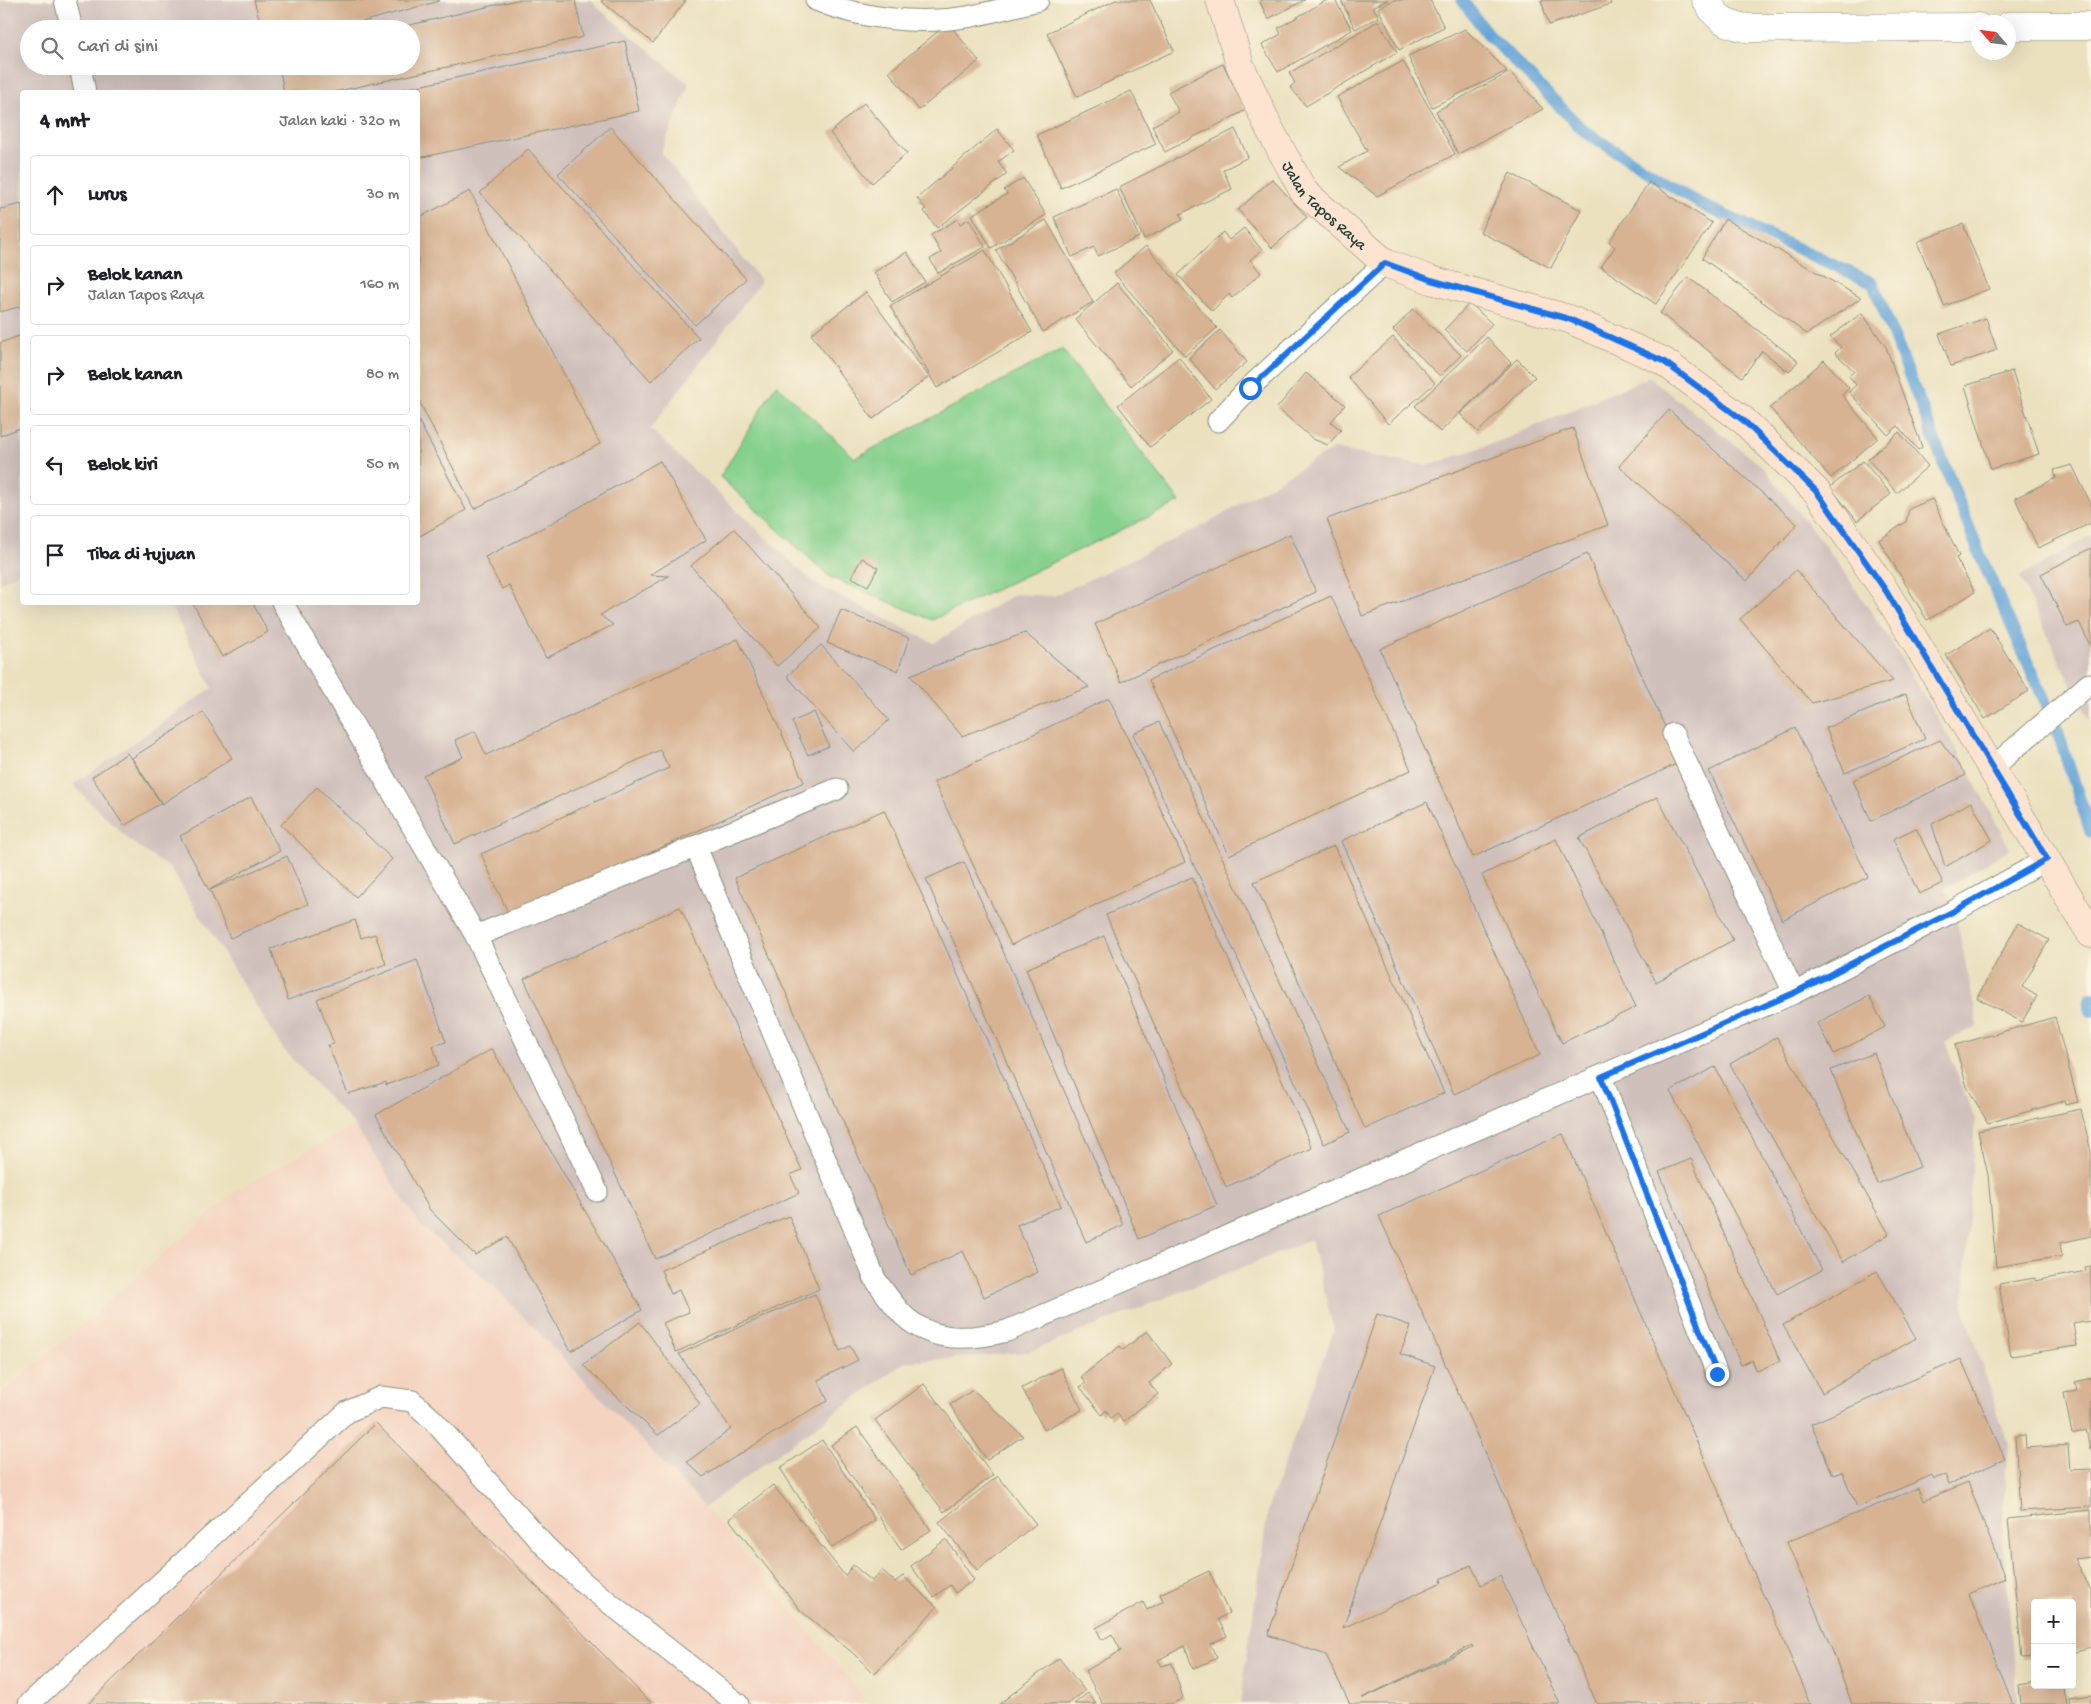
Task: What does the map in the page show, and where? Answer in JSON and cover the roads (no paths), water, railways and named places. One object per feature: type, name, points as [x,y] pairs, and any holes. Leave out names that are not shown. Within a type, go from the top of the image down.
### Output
[{"type":"main road","name":"Jalan Tapos Raya","points":[[1220,0],[1240,65],[1269,128],[1304,192],[1385,263],[1431,280],[1569,319],[1663,361],[1743,420],[1817,492],[1886,591],[2088,929]]},
{"type":"street","points":[[1706,0],[1715,15],[1727,23],[1746,28],[1971,27]]},
{"type":"street","points":[[2016,26],[2091,26]]},
{"type":"lane","points":[[65,0],[70,20]]},
{"type":"lane","points":[[816,0],[837,9],[908,21],[966,17],[1038,0]]},
{"type":"lane","points":[[82,75],[86,90]]},
{"type":"lane","points":[[1218,421],[1250,388],[1385,263]]},
{"type":"lane","points":[[284,605],[476,936],[597,1191]]},
{"type":"lane","points":[[1992,768],[2089,684]]},
{"type":"lane","points":[[1673,734],[1794,993]]},
{"type":"lane","points":[[476,936],[837,790]]},
{"type":"lane","points":[[696,847],[875,1279],[903,1315],[922,1330],[949,1338],[982,1338],[1007,1331],[1794,993],[1954,911],[2047,859]]},
{"type":"lane","points":[[1601,1077],[1717,1374]]},
{"type":"lane","points":[[28,1704],[347,1412],[381,1397],[412,1401],[433,1420],[544,1545],[584,1583],[738,1704]]},
{"type":"waterway","points":[[1462,0],[1487,33],[1585,132],[1702,205],[1873,283],[1979,553],[2055,724],[2091,833]]},
{"type":"waterway","points":[[2091,998],[2089,1005],[2091,1011]]}]
